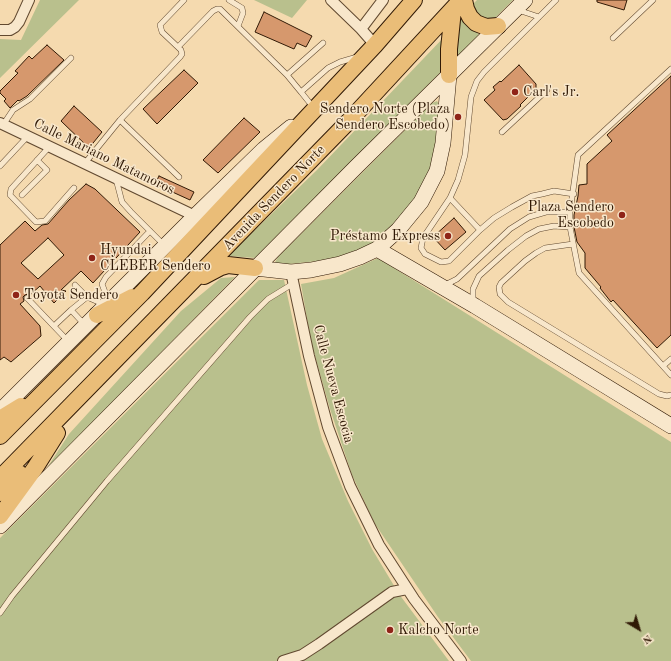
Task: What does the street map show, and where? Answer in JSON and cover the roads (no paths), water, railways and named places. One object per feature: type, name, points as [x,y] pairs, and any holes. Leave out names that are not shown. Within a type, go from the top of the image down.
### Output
[{"type":"main road","points":[[0,436],[143,292],[370,50],[414,0]]},
{"type":"main road","points":[[449,75],[449,49],[459,3],[466,9],[470,17],[476,23],[486,27],[498,26]]},
{"type":"main road","name":"Avenida Sendero Norte","points":[[0,478],[349,121],[459,3]]},
{"type":"main road","points":[[168,307],[204,277],[221,266],[236,265],[255,268]]},
{"type":"main road","points":[[104,307],[143,292]]},
{"type":"main road","points":[[0,447],[120,327],[143,292]]},
{"type":"main road","points":[[0,419],[46,390]]},
{"type":"main road","points":[[0,516],[35,468],[70,408]]},
{"type":"main road","points":[[0,493],[56,433]]},
{"type":"street","points":[[0,30],[10,30],[15,27],[19,22],[29,0]]},
{"type":"street","points":[[331,0],[361,29],[370,50]]},
{"type":"street","points":[[361,29],[383,0]]},
{"type":"street","points":[[0,526],[356,166],[520,5]]},
{"type":"street","points":[[255,268],[293,277],[311,270],[340,264],[360,257],[377,249],[398,230],[421,202],[437,171],[443,143],[449,75]]},
{"type":"street","points":[[0,411],[195,216],[286,130],[313,111]]},
{"type":"street","name":"Calle Mariano Matamoros","points":[[2,124],[195,216]]},
{"type":"street","points":[[377,249],[475,306],[671,426]]},
{"type":"street","name":"Calle Nueva Escocia","points":[[293,277],[308,350],[328,427],[350,486],[379,545],[407,589],[461,661]]},
{"type":"street","points":[[283,661],[302,654],[319,644],[392,592],[407,589]]},
{"type":"lane","points":[[85,163],[120,120],[182,54],[181,50],[162,32],[160,25],[184,0]]},
{"type":"lane","points":[[229,0],[242,8],[243,13],[238,26]]},
{"type":"lane","points":[[556,0],[484,72],[477,81],[471,97],[465,155],[458,180],[450,198],[422,240],[420,246],[423,252],[441,262],[449,261],[480,230],[502,212],[532,196],[554,191],[574,194]]},
{"type":"lane","points":[[613,38],[653,0]]},
{"type":"lane","points":[[520,5],[539,17]]},
{"type":"lane","points":[[178,47],[213,11],[217,9],[223,12],[238,26],[287,75],[301,92],[313,111]]},
{"type":"lane","points":[[287,75],[323,43]]},
{"type":"lane","points":[[301,92],[328,68],[370,50]]},
{"type":"lane","points":[[2,124],[13,110],[30,99],[71,58]]},
{"type":"lane","points":[[671,69],[578,155],[574,194],[570,212],[570,227],[577,267],[581,277],[671,375]]},
{"type":"lane","points":[[502,132],[547,90]]},
{"type":"lane","points":[[120,120],[179,177]]},
{"type":"lane","points":[[0,166],[28,136]]},
{"type":"lane","points":[[50,146],[11,189],[10,195],[36,222],[45,221],[74,188]]},
{"type":"lane","points":[[22,195],[47,170],[37,160]]},
{"type":"lane","points":[[116,178],[122,202],[166,246]]},
{"type":"lane","points":[[450,198],[480,230]]},
{"type":"lane","points":[[438,285],[447,285],[452,282],[510,229],[529,217],[546,212],[570,212]]},
{"type":"lane","points":[[475,306],[472,295],[475,282],[479,276],[508,250],[526,236],[539,229],[554,226],[570,227]]},
{"type":"lane","points":[[104,307],[102,284],[106,277],[150,231]]},
{"type":"lane","points":[[573,244],[560,245],[541,250],[525,261],[501,283],[499,287],[500,294],[508,302],[659,394],[667,396],[671,395]]},
{"type":"lane","points":[[0,613],[12,596],[108,481],[250,317],[293,277]]},
{"type":"lane","points":[[75,285],[87,297],[104,307]]},
{"type":"lane","points":[[54,326],[87,297]]},
{"type":"lane","points":[[27,298],[69,342]]},
{"type":"lane","points":[[71,310],[85,326]]},
{"type":"lane","points":[[663,366],[671,359]]},
{"type":"place","name":"Carl's Jr.","points":[[515,92]]},
{"type":"place","name":"Sendero Norte (Plaza Sendero Escobedo)","points":[[458,117]]},
{"type":"place","name":"Plaza Sendero Escobedo","points":[[622,215]]},
{"type":"place","name":"Préstamo Express","points":[[448,236]]},
{"type":"place","name":"Hyundai CLEBER Sendero","points":[[92,258]]},
{"type":"place","name":"Toyota Sendero","points":[[16,295]]},
{"type":"place","name":"Kalcho Norte","points":[[390,630]]}]
